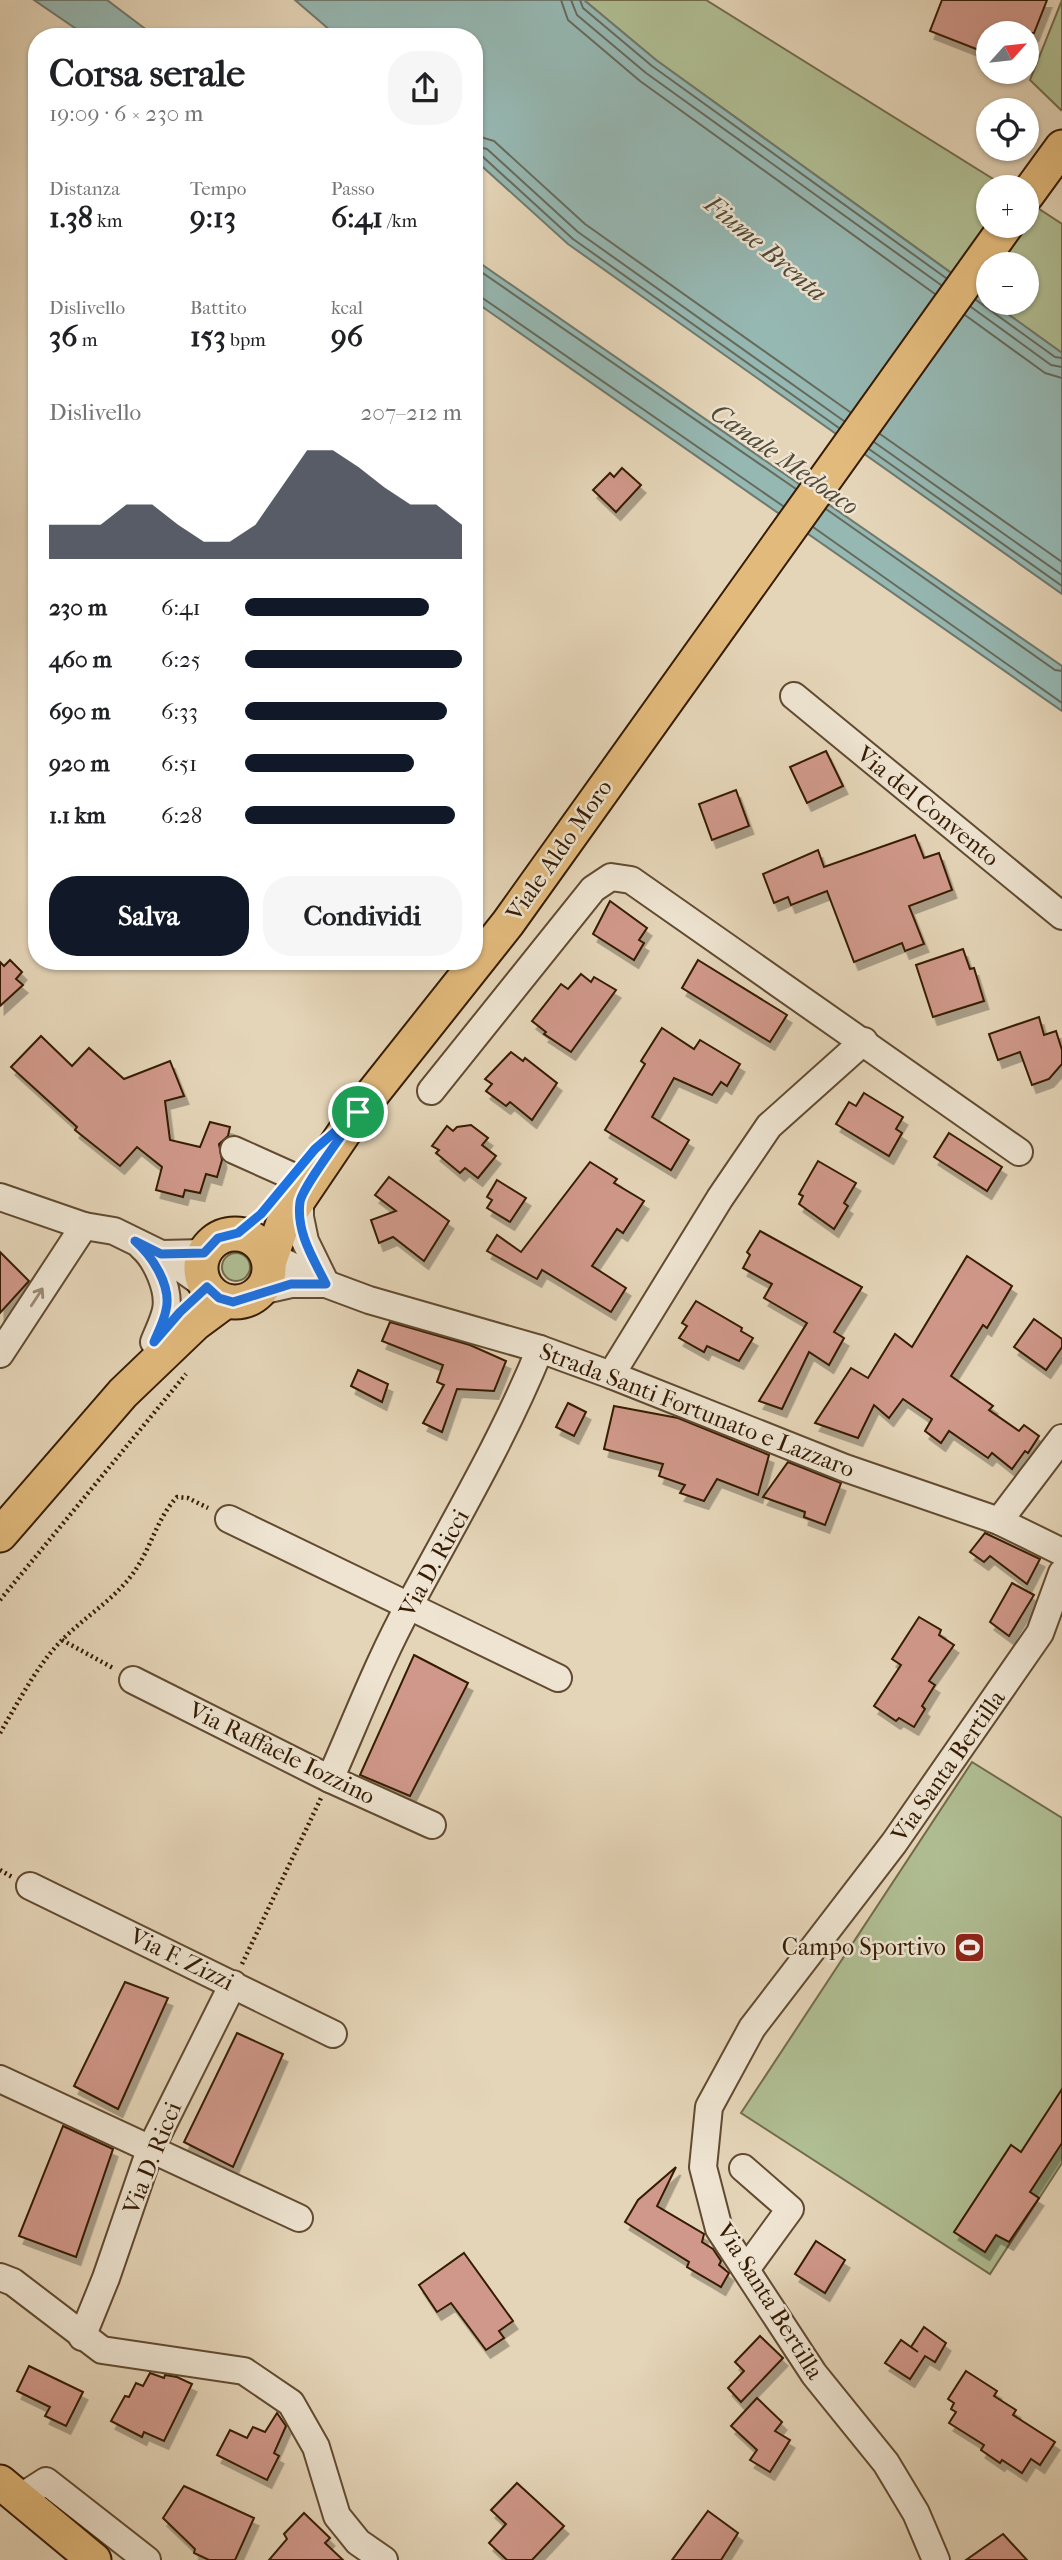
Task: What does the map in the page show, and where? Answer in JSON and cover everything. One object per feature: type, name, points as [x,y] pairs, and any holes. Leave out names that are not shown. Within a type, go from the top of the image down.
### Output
[{"type":"main road","points":[[1039,179],[1057,154]]},
{"type":"main road","name":"Viale Aldo Moro","points":[[483,954],[997,238]]},
{"type":"main road","name":"Viale Aldo Moro","points":[[238,1233],[296,1188],[471,970]]},
{"type":"main road","name":"Viale Aldo Moro","points":[[264,1277],[296,1188]]},
{"type":"main road","points":[[213,1291],[201,1269],[204,1253],[218,1238],[238,1233],[258,1243],[264,1277]]},
{"type":"main road","name":"Strada Santi Fortunato e Lazzaro","points":[[213,1291],[241,1302],[264,1277]]},
{"type":"main road","points":[[123,1393],[154,1342],[180,1312],[213,1291]]},
{"type":"main road","points":[[0,1535],[123,1393],[195,1324],[213,1291]]},
{"type":"main road","points":[[9,2490],[94,2560]]},
{"type":"street","name":"Via del Convento","points":[[794,696],[1062,916]]},
{"type":"street","points":[[431,1091],[593,889],[611,877],[631,880],[864,1041],[1019,1153]]},
{"type":"street","points":[[611,1375],[720,1198],[769,1126],[864,1041]]},
{"type":"street","points":[[234,1150],[296,1188],[305,1241],[326,1284]]},
{"type":"street","points":[[0,1197],[84,1226],[114,1231],[161,1254],[213,1291]]},
{"type":"street","points":[[0,1354],[84,1226]]},
{"type":"street","points":[[135,1241],[150,1254],[164,1284],[167,1308],[154,1342]]},
{"type":"street","points":[[161,1254],[204,1253]]},
{"type":"street","name":"Strada Santi Fortunato e Lazzaro","points":[[264,1277],[286,1263],[326,1284],[369,1300],[540,1349],[845,1468],[999,1521],[1062,1552]]},
{"type":"street","name":"Via D. Ricci","points":[[330,1779],[408,1606],[458,1520],[522,1394],[540,1349]]},
{"type":"street","points":[[999,1521],[1062,1438]]},
{"type":"street","points":[[229,1519],[558,1678]]},
{"type":"street","name":"Via Santa Bertilla","points":[[936,2560],[916,2513],[886,2463],[814,2374],[747,2268],[719,2230],[704,2167],[709,2107],[752,2028],[894,1843],[1040,1633],[1062,1573]]},
{"type":"street","name":"Via Raffaele Iozzino","points":[[133,1680],[330,1779],[432,1825]]},
{"type":"street","name":"Via F. Zizzi","points":[[30,1886],[333,2034]]},
{"type":"street","name":"Via D. Ricci","points":[[82,2337],[106,2278],[150,2150],[233,1984]]},
{"type":"street","points":[[0,2079],[299,2218]]},
{"type":"street","points":[[743,2168],[790,2210],[747,2268]]},
{"type":"street","points":[[0,2277],[13,2282],[102,2350],[244,2371],[291,2403],[316,2447],[337,2516],[358,2542],[384,2560]]},
{"type":"street","points":[[9,2490],[46,2481],[147,2560]]},
{"type":"path","points":[[0,1600],[187,1373]]},
{"type":"path","points":[[0,1733],[38,1670],[62,1640],[133,1574],[149,1548],[165,1509],[177,1497],[188,1498],[229,1519]]},
{"type":"path","points":[[62,1640],[133,1680]]},
{"type":"path","points":[[233,1984],[330,1779]]},
{"type":"green space","points":[[584,0],[706,0],[987,175],[976,175],[976,238],[1039,238],[1039,209],[1062,224],[1062,353],[1009,315],[1039,315],[1039,252],[976,252],[976,291],[656,60]]},
{"type":"green space","points":[[1062,0],[1061,110],[1034,84],[1040,84],[1040,55]]},
{"type":"green space","points":[[236,1253],[246,1257],[250,1267],[246,1277],[236,1281],[226,1277],[222,1267],[226,1257]]},
{"type":"green space","name":"Campo Sportivo","points":[[972,1762],[1062,1818],[1062,2163],[990,2274],[741,2113]]},
{"type":"water","points":[[34,0],[107,0],[144,28],[75,28]]},
{"type":"water","name":"Fiume Brenta","points":[[295,0],[584,0],[656,60],[976,291],[976,315],[1009,315],[1062,353],[1062,594],[568,244],[483,167],[483,28],[328,28]]},
{"type":"water","name":"Canale Medoaco","points":[[483,265],[1062,666],[1062,711],[483,307]]},
{"type":"building","points":[[942,0],[1047,0],[1039,21],[976,21],[976,49],[930,31]]},
{"type":"building","points":[[622,468],[641,485],[616,512],[593,490],[610,473],[614,477]]},
{"type":"building","points":[[826,751],[843,786],[807,803],[790,767]]},
{"type":"building","points":[[736,790],[749,826],[712,840],[699,804]]},
{"type":"building","points":[[915,835],[924,858],[939,853],[952,890],[909,906],[924,944],[905,951],[902,943],[854,962],[827,891],[791,905],[788,897],[774,903],[763,874],[818,850],[824,867]]},
{"type":"building","points":[[610,901],[647,928],[639,940],[644,943],[634,960],[593,934]]},
{"type":"building","points":[[963,949],[970,969],[974,968],[984,1001],[933,1017],[916,965]]},
{"type":"building","points":[[10,960],[22,972],[16,979],[23,985],[0,1006],[0,962],[4,966]]},
{"type":"building","points":[[698,960],[787,1015],[770,1042],[682,988]]},
{"type":"building","points":[[581,974],[591,982],[594,977],[616,990],[571,1052],[544,1034],[546,1032],[532,1021],[561,984],[568,989]]},
{"type":"building","points":[[1039,1017],[1044,1035],[1056,1031],[1062,1050],[1062,1064],[1049,1079],[1032,1085],[1020,1052],[998,1060],[989,1034]]},
{"type":"building","points":[[662,1028],[694,1049],[700,1040],[740,1064],[727,1086],[721,1082],[712,1095],[674,1078],[652,1117],[689,1140],[671,1170],[605,1130],[645,1064],[641,1061]]},
{"type":"building","points":[[41,1036],[72,1066],[89,1048],[124,1079],[170,1061],[184,1096],[165,1101],[170,1140],[200,1147],[210,1122],[230,1127],[228,1136],[219,1144],[222,1160],[217,1177],[206,1174],[200,1193],[185,1190],[183,1197],[156,1190],[162,1167],[137,1147],[120,1166],[75,1130],[77,1127],[11,1067]]},
{"type":"building","points":[[511,1052],[523,1061],[525,1058],[557,1083],[532,1120],[510,1102],[506,1106],[486,1091],[492,1084],[485,1079]]},
{"type":"building","points":[[864,1093],[903,1117],[896,1129],[902,1133],[889,1156],[836,1124],[849,1102],[856,1106]]},
{"type":"building","points":[[471,1125],[488,1138],[482,1145],[496,1156],[478,1178],[465,1168],[460,1173],[436,1153],[439,1150],[432,1146],[447,1126],[453,1131],[457,1127]]},
{"type":"building","points":[[949,1133],[1002,1167],[987,1191],[934,1157]]},
{"type":"building","points":[[818,1161],[856,1183],[844,1203],[848,1206],[834,1229],[799,1204],[803,1196],[799,1194]]},
{"type":"building","points":[[590,1162],[617,1179],[614,1183],[644,1201],[623,1233],[617,1229],[592,1266],[626,1288],[611,1312],[542,1270],[537,1279],[487,1251],[497,1235],[521,1252]]},
{"type":"building","points":[[389,1177],[449,1221],[424,1261],[393,1237],[379,1243],[371,1220],[396,1211],[375,1195]]},
{"type":"building","points":[[497,1180],[526,1198],[510,1222],[487,1208],[492,1200],[487,1197]]},
{"type":"building","points":[[760,1231],[862,1287],[834,1332],[844,1338],[829,1365],[809,1352],[782,1409],[759,1401],[807,1323],[764,1298],[772,1284],[743,1268],[750,1255],[747,1252]]},
{"type":"building","points":[[0,1252],[29,1281],[0,1313]]},
{"type":"building","points":[[967,1256],[1012,1286],[987,1328],[983,1325],[951,1376],[993,1406],[989,1410],[1019,1431],[1024,1425],[1039,1436],[1028,1453],[1025,1451],[1012,1469],[992,1453],[988,1458],[949,1431],[941,1443],[925,1431],[932,1419],[903,1399],[889,1418],[874,1405],[858,1438],[815,1423],[851,1368],[868,1378],[895,1334],[912,1347]]},
{"type":"building","points":[[696,1301],[742,1328],[741,1331],[753,1338],[739,1361],[707,1346],[704,1352],[679,1338],[687,1326],[682,1323]]},
{"type":"building","points":[[1034,1319],[1062,1339],[1062,1347],[1046,1370],[1014,1347]]},
{"type":"building","points":[[390,1322],[470,1345],[506,1361],[494,1391],[457,1389],[442,1432],[423,1423],[444,1385],[437,1382],[443,1365],[382,1341]]},
{"type":"building","points":[[358,1370],[388,1384],[382,1402],[351,1386]]},
{"type":"building","points":[[568,1403],[586,1412],[574,1436],[556,1427]]},
{"type":"building","points":[[614,1406],[678,1418],[769,1455],[758,1495],[717,1479],[704,1501],[680,1493],[685,1485],[659,1476],[663,1464],[604,1449]]},
{"type":"building","points":[[788,1462],[841,1483],[825,1525],[804,1517],[805,1512],[763,1497]]},
{"type":"building","points":[[985,1533],[1040,1559],[1027,1584],[990,1556],[984,1562],[970,1552]]},
{"type":"building","points":[[1012,1583],[1034,1595],[1009,1636],[990,1622]]},
{"type":"building","points":[[919,1617],[941,1630],[939,1635],[954,1645],[929,1681],[935,1685],[922,1706],[925,1709],[914,1727],[899,1718],[896,1721],[874,1706],[901,1665],[892,1659]]},
{"type":"building","points":[[414,1655],[468,1683],[410,1796],[360,1775]]},
{"type":"building","points":[[125,1982],[168,1998],[118,2109],[74,2086]]},
{"type":"building","points":[[237,2033],[283,2054],[233,2167],[184,2142]]},
{"type":"building","points":[[1062,2089],[1062,2143],[1030,2192],[1039,2198],[1009,2242],[996,2235],[985,2252],[954,2232],[1011,2145],[1021,2152]]},
{"type":"building","points":[[63,2126],[113,2149],[76,2257],[19,2236]]},
{"type":"building","points":[[676,2167],[657,2206],[704,2234],[702,2242],[713,2249],[721,2261],[719,2265],[729,2273],[721,2287],[687,2267],[689,2262],[625,2222],[638,2200]]},
{"type":"building","points":[[816,2241],[845,2260],[825,2293],[795,2274]]},
{"type":"building","points":[[464,2253],[513,2321],[499,2331],[504,2338],[486,2350],[451,2303],[437,2312],[419,2285]]},
{"type":"building","points":[[924,2327],[946,2343],[935,2362],[925,2356],[910,2379],[885,2363],[901,2340],[918,2352],[911,2347]]},
{"type":"building","points":[[760,2336],[783,2358],[741,2402],[728,2388],[744,2371],[735,2362]]},
{"type":"building","points":[[29,2366],[83,2392],[66,2426],[45,2416],[50,2407],[17,2391]]},
{"type":"building","points":[[966,2371],[997,2391],[994,2396],[1016,2410],[1013,2415],[1055,2442],[1040,2465],[1031,2459],[1022,2473],[1002,2460],[1000,2463],[981,2450],[984,2445],[949,2423],[956,2412],[951,2409],[954,2403],[948,2399]]},
{"type":"building","points":[[150,2373],[164,2378],[165,2375],[177,2377],[192,2384],[164,2441],[144,2432],[142,2437],[111,2421],[125,2396],[129,2397],[136,2383],[143,2386]]},
{"type":"building","points":[[757,2398],[782,2422],[775,2431],[790,2440],[770,2472],[750,2460],[757,2450],[731,2426]]},
{"type":"building","points":[[277,2413],[286,2426],[274,2453],[279,2456],[267,2480],[217,2455],[230,2430],[247,2438],[253,2427],[265,2432]]},
{"type":"building","points":[[517,2483],[564,2526],[532,2560],[507,2560],[489,2543],[506,2524],[491,2510]]},
{"type":"building","points":[[184,2486],[254,2518],[235,2560],[209,2560],[194,2553],[195,2549],[163,2518]]},
{"type":"building","points":[[708,2511],[738,2533],[721,2560],[672,2560]]},
{"type":"building","points":[[304,2513],[330,2538],[325,2543],[343,2560],[269,2560],[287,2539],[284,2534]]},
{"type":"building","points":[[1003,2534],[1027,2560],[966,2560]]},
{"type":"place","name":"Campo Sportivo","points":[[969,1947]]},
{"type":"route","points":[[358,1112],[300,1199],[300,1217],[305,1241],[326,1284],[291,1284],[260,1292],[241,1302],[219,1298],[207,1287],[154,1342],[167,1308],[164,1284],[150,1254],[135,1241],[161,1254],[204,1253],[218,1238],[238,1233],[261,1214],[315,1149],[358,1112]]}]
